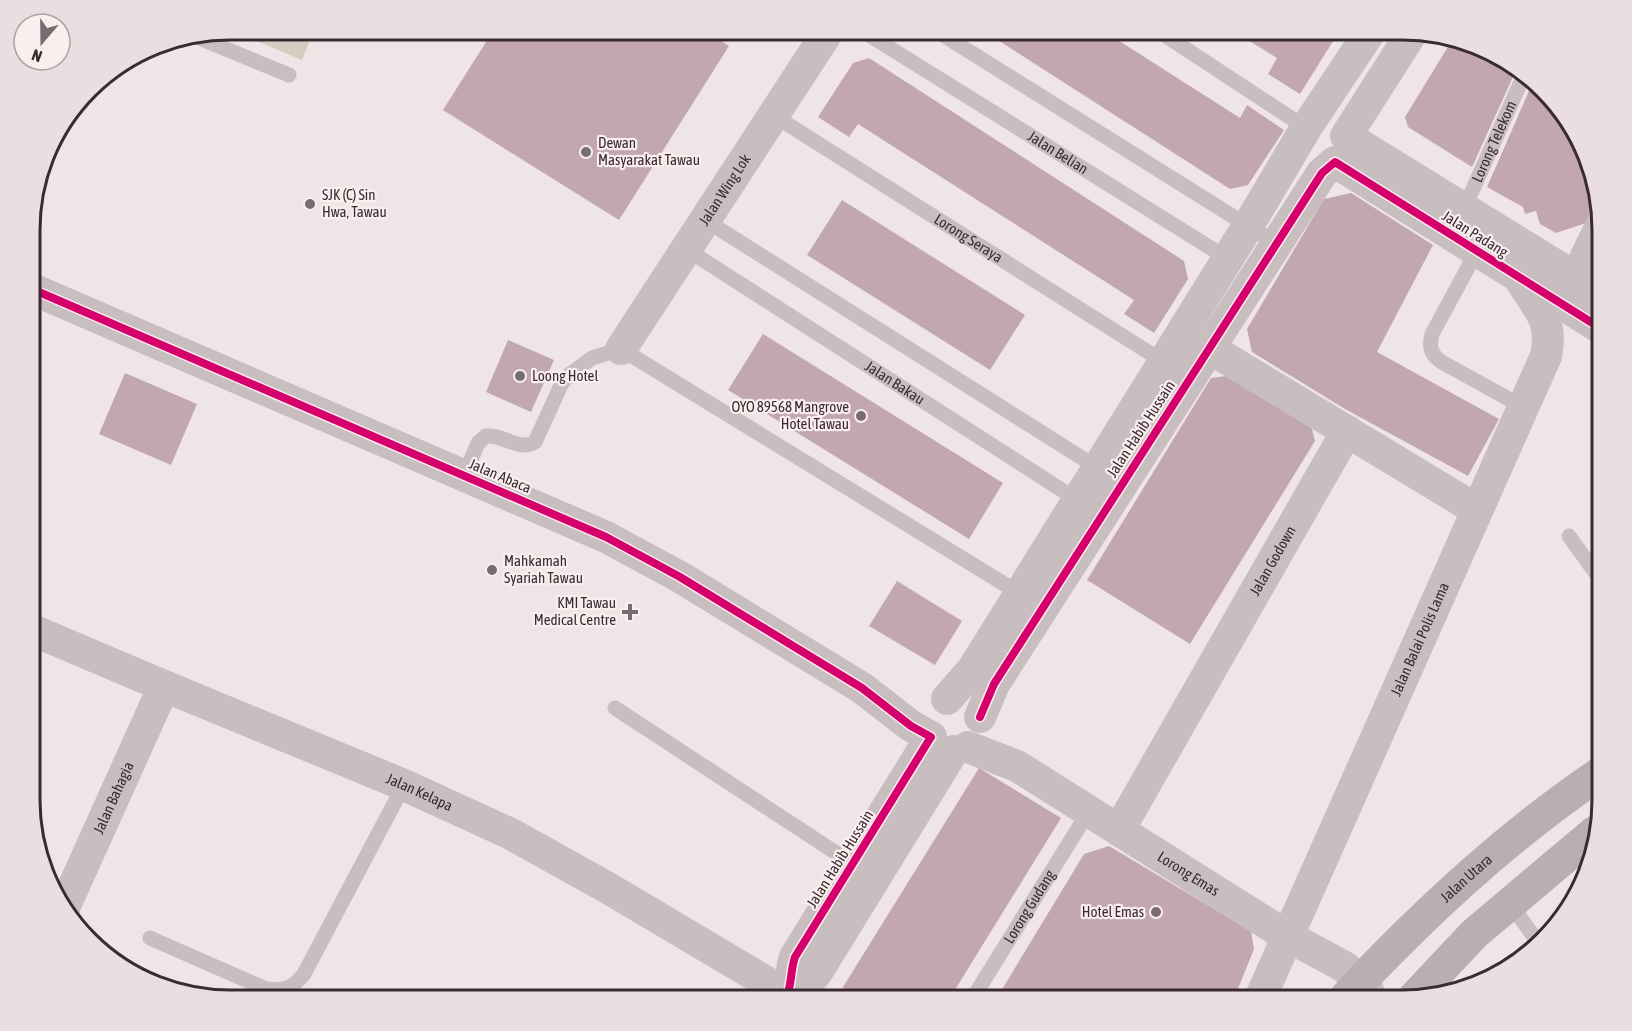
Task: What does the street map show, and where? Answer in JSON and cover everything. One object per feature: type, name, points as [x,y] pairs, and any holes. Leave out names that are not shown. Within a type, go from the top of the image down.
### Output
[{"type":"main road","name":"Jalan Utara","points":[[1362,990],[1439,903],[1481,865],[1591,779]]},
{"type":"main road","points":[[1422,989],[1474,934],[1588,838]]},
{"type":"street","name":"Jalan Wing Lok","points":[[621,349],[822,40]]},
{"type":"street","name":"Jalan Habib Hussain","points":[[1110,476],[1164,362],[1306,128],[1364,40]]},
{"type":"street","name":"Jalan Habib Hussain","points":[[790,991],[792,965],[795,957],[853,864],[956,727],[994,684],[1090,508],[1110,476],[1209,348],[1322,173],[1341,149],[1405,40]]},
{"type":"street","points":[[1306,128],[1301,142],[1306,156],[1312,161],[1327,164],[1341,149]]},
{"type":"street","name":"Jalan Padang","points":[[1341,149],[1464,209],[1590,288]]},
{"type":"street","name":"Jalan Padang","points":[[1341,149],[1477,251],[1591,321]]},
{"type":"street","points":[[1518,242],[1562,247],[1575,244],[1591,235]]},
{"type":"street","name":"Jalan Balai Polis Lama","points":[[1264,990],[1546,356],[1548,331],[1544,318],[1519,277]]},
{"type":"street","points":[[1590,288],[1577,290],[1580,299],[1591,314]]},
{"type":"street","name":"Jalan Abaca","points":[[40,292],[606,537],[670,571],[862,688],[911,726],[956,727]]},
{"type":"street","points":[[1209,348],[1477,510]]},
{"type":"street","name":"Jalan Godown","points":[[1119,830],[1347,431]]},
{"type":"street","name":"Jalan Habib Hussain","points":[[799,991],[817,972],[956,727],[972,669],[1019,593],[1090,508]]},
{"type":"street","name":"Jalan Kelapa","points":[[40,633],[404,785],[511,834],[608,888],[776,991]]},
{"type":"street","name":"Jalan Bahagia","points":[[68,899],[164,686]]},
{"type":"street","name":"Lorong Emas","points":[[956,727],[1287,936],[1343,966],[1356,990]]},
{"type":"lane","name":"Jalan Belian","points":[[878,40],[1256,276]]},
{"type":"lane","points":[[952,40],[1276,244]]},
{"type":"lane","points":[[1172,40],[1306,128]]},
{"type":"lane","points":[[209,42],[289,75]]},
{"type":"lane","name":"Lorong Telekom","points":[[1464,209],[1520,83]]},
{"type":"lane","name":"Lorong Seraya","points":[[773,115],[1164,362]]},
{"type":"lane","points":[[705,220],[1110,476]]},
{"type":"lane","name":"Jalan Bakau","points":[[686,249],[1090,508]]},
{"type":"lane","points":[[1477,251],[1432,334],[1430,350],[1440,361],[1523,407]]},
{"type":"lane","points":[[464,476],[478,444],[486,436],[498,436],[521,445],[530,445],[535,442],[562,382],[592,358],[621,349],[1019,593]]},
{"type":"lane","points":[[1569,536],[1591,567]]},
{"type":"lane","points":[[615,708],[853,864]]},
{"type":"lane","points":[[150,938],[266,988],[288,989],[304,974],[404,785]]},
{"type":"lane","name":"Lorong Gudang","points":[[978,990],[1089,812]]},
{"type":"lane","points":[[1510,903],[1534,937]]},
{"type":"shaded area","points":[[257,41],[310,41],[302,60]]},
{"type":"building","points":[[998,40],[1118,40],[1240,118],[1247,105],[1284,130],[1248,185],[1230,189]]},
{"type":"building","points":[[1248,40],[1334,40],[1300,94],[1268,74],[1277,58]]},
{"type":"building","name":"Dewan Masyarakat Tawau","points":[[484,41],[721,41],[729,46],[619,220],[443,110],[486,42]]},
{"type":"building","points":[[1448,46],[1486,60],[1513,77],[1472,167],[1408,127],[1405,117]]},
{"type":"building","points":[[869,58],[1184,261],[1188,279],[1154,333],[1124,314],[1134,300],[858,124],[849,137],[818,117],[853,63]]},
{"type":"building","points":[[1529,90],[1544,105],[1566,136],[1581,169],[1590,212],[1586,223],[1556,233],[1540,224],[1536,211],[1525,214],[1523,207],[1487,187]]},
{"type":"building","points":[[1351,193],[1433,245],[1377,352],[1499,419],[1468,476],[1345,409],[1252,352],[1247,329],[1324,199]]},
{"type":"building","points":[[842,200],[1025,315],[990,370],[807,255]]},
{"type":"building","points":[[763,334],[1003,483],[969,539],[728,390]]},
{"type":"building","name":"Loong Hotel","points":[[508,340],[554,360],[531,412],[486,392]]},
{"type":"building","points":[[125,373],[197,404],[171,465],[99,434]]},
{"type":"building","points":[[1234,375],[1311,425],[1315,441],[1190,644],[1087,580],[1211,378]]},
{"type":"building","points":[[897,581],[962,621],[935,665],[869,626]]},
{"type":"building","points":[[979,768],[1061,818],[955,990],[843,990],[843,987]]},
{"type":"building","points":[[1109,846],[1251,931],[1254,949],[1237,990],[1001,990],[1084,854]]},
{"type":"cycle path","points":[[980,717],[994,684],[1322,173],[1335,162],[1591,322]]},
{"type":"cycle path","points":[[40,292],[606,537],[680,577],[862,688],[911,726],[931,737],[795,957],[789,991]]},
{"type":"place","name":"Dewan Masyarakat Tawau","points":[[586,152]]},
{"type":"place","name":"SJK (C) Sin Hwa, Tawau","points":[[310,204]]},
{"type":"place","name":"Loong Hotel","points":[[520,376]]},
{"type":"place","name":"OYO 89568 Mangrove Hotel Tawau","points":[[861,416]]},
{"type":"place","name":"Mahkamah Syariah Tawau","points":[[492,570]]},
{"type":"place","name":"KMI Tawau Medical Centre","points":[[630,612]]},
{"type":"place","name":"Hotel Emas","points":[[1156,912]]}]
